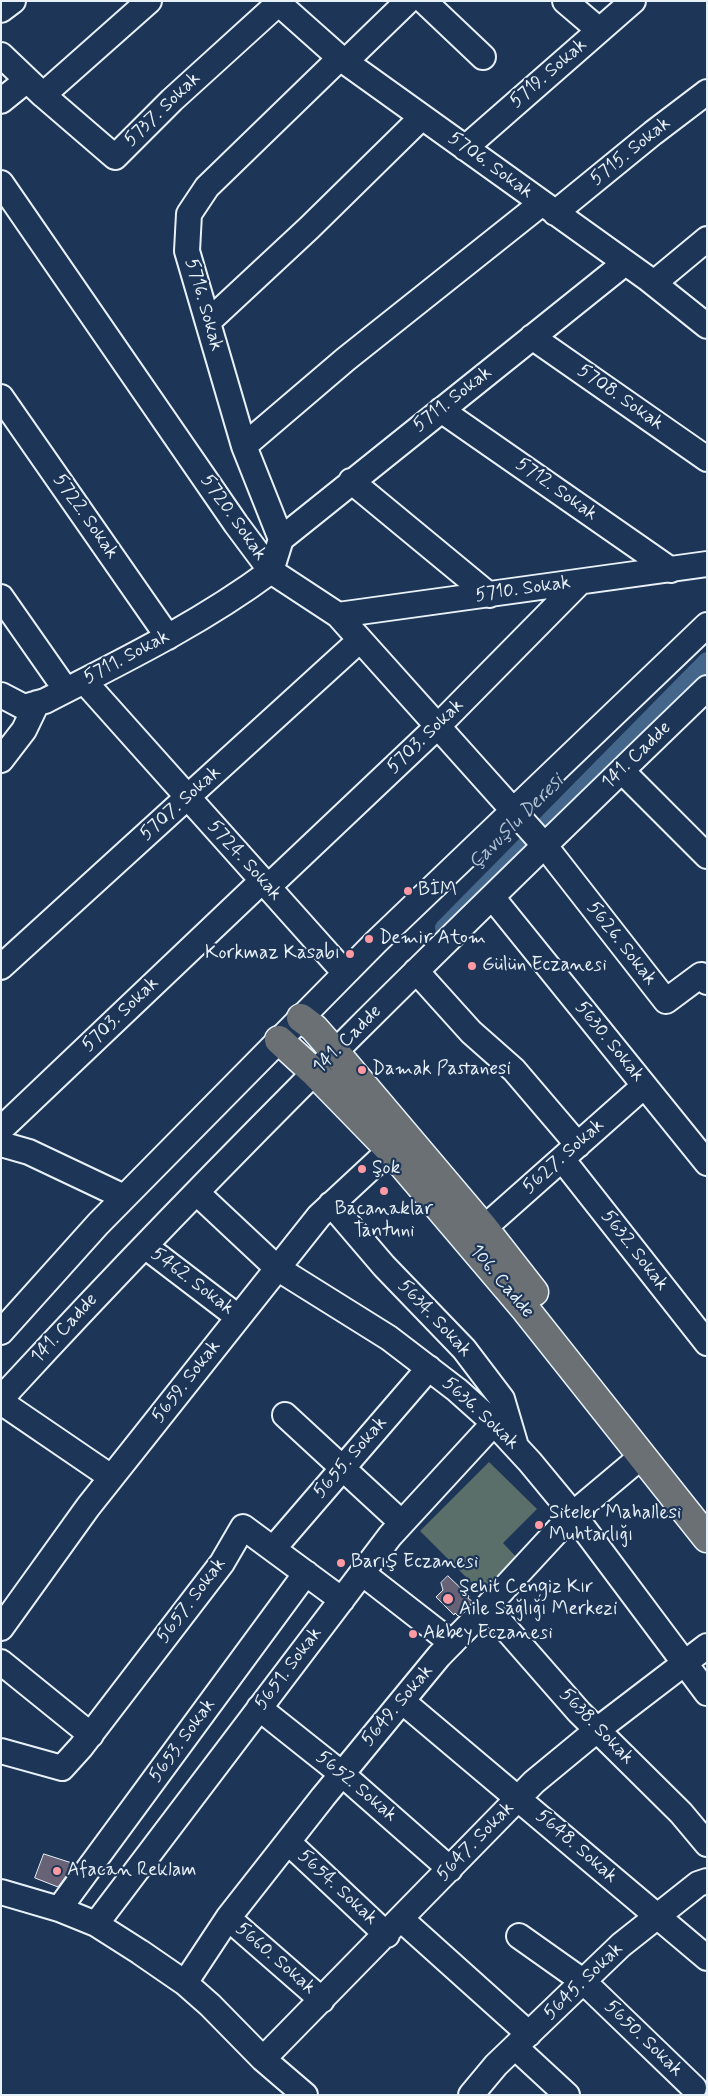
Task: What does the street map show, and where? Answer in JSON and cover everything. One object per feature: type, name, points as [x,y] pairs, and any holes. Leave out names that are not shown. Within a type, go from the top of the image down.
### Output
[{"type":"main road","name":"106. Cadde","points":[[308,1023],[335,1052],[484,1228],[707,1511]]},
{"type":"main road","name":"106. Cadde","points":[[284,1045],[316,1073],[390,1150],[526,1310],[707,1538]]},
{"type":"street","points":[[1,10],[13,1]]},
{"type":"street","points":[[1,101],[35,88],[149,1]]},
{"type":"street","name":"5716. Sokak","points":[[281,538],[244,446],[187,251],[189,214],[206,187],[408,1]]},
{"type":"street","points":[[424,1],[482,57]]},
{"type":"street","points":[[565,1],[599,30]]},
{"type":"street","name":"5719. Sokak","points":[[465,148],[633,1]]},
{"type":"street","name":"5737. Sokak","points":[[1,55],[35,88],[115,157],[172,100],[278,2]]},
{"type":"street","name":"5706. Sokak","points":[[278,2],[342,60],[654,283],[707,326]]},
{"type":"street","name":"5715. Sokak","points":[[244,446],[346,358],[707,92]]},
{"type":"street","points":[[208,322],[309,228],[422,117]]},
{"type":"street","name":"5720. Sokak","points":[[1,184],[236,524],[271,571],[338,615],[544,846]]},
{"type":"street","points":[[654,283],[707,239]]},
{"type":"street","name":"5711. Sokak","points":[[281,538],[625,263]]},
{"type":"street","name":"5708. Sokak","points":[[532,337],[707,459]]},
{"type":"street","name":"5722. Sokak","points":[[1,397],[168,637]]},
{"type":"street","name":"5712. Sokak","points":[[441,410],[671,570]]},
{"type":"street","points":[[351,481],[488,595]]},
{"type":"street","points":[[271,571],[281,538]]},
{"type":"street","name":"5710. Sokak","points":[[338,615],[707,564]]},
{"type":"street","name":"5711. Sokak","points":[[36,703],[75,686],[168,637],[248,588],[271,571]]},
{"type":"street","name":"5703. Sokak","points":[[1,1129],[437,727],[578,583]]},
{"type":"street","name":"5724. Sokak","points":[[1,597],[75,686],[188,798],[345,973]]},
{"type":"street","points":[[1,1332],[124,1197],[308,1023],[345,973],[707,625]]},
{"type":"street","name":"5707. Sokak","points":[[1,967],[360,640]]},
{"type":"street","name":"141. Cadde","points":[[1,1402],[102,1289],[335,1052],[707,688]]},
{"type":"street","points":[[1,695],[24,707],[36,703]]},
{"type":"street","points":[[1,760],[24,730],[36,703]]},
{"type":"street","points":[[622,771],[707,856]]},
{"type":"street","name":"5626. Sokak","points":[[544,846],[666,1001],[701,976],[707,982]]},
{"type":"street","name":"5630. Sokak","points":[[492,897],[707,1163]]},
{"type":"street","name":"5632. Sokak","points":[[416,971],[471,1032],[514,1070],[570,1152],[707,1343]]},
{"type":"street","name":"5627. Sokak","points":[[484,1228],[644,1086]]},
{"type":"street","points":[[1,1144],[28,1152],[124,1197]]},
{"type":"street","name":"5659. Sokak","points":[[1,1628],[111,1477],[319,1216],[390,1150]]},
{"type":"street","name":"5636. Sokak","points":[[197,1193],[277,1268],[389,1338],[457,1390],[494,1423],[516,1446],[573,1514],[707,1693]]},
{"type":"street","name":"5634. Sokak","points":[[331,1204],[384,1266],[464,1349],[502,1399],[516,1446]]},
{"type":"street","name":"5462. Sokak","points":[[145,1246],[238,1317]]},
{"type":"street","name":"5655. Sokak","points":[[273,1549],[429,1368]]},
{"type":"street","points":[[1,1402],[111,1477]]},
{"type":"street","points":[[285,1415],[402,1523]]},
{"type":"street","name":"5651. Sokak","points":[[96,1924],[362,1573],[402,1523],[494,1423]]},
{"type":"street","name":"5649. Sokak","points":[[185,1983],[228,1918],[342,1774],[452,1643],[573,1514],[642,1456]]},
{"type":"street","name":"5657. Sokak","points":[[1,1751],[62,1768],[91,1735],[222,1563],[243,1526],[342,1600]]},
{"type":"street","name":"5653. Sokak","points":[[59,1909],[306,1573]]},
{"type":"street","points":[[362,1573],[452,1643]]},
{"type":"street","name":"5638. Sokak","points":[[487,1607],[597,1730],[681,1813],[707,1844]]},
{"type":"street","name":"5647. Sokak","points":[[263,2059],[534,1782],[597,1730],[707,1646]]},
{"type":"street","points":[[1,1662],[91,1735]]},
{"type":"street","name":"5648. Sokak","points":[[402,1701],[707,1958]]},
{"type":"street","name":"5652. Sokak","points":[[259,1708],[342,1774],[450,1869]]},
{"type":"street","name":"5654. Sokak","points":[[288,1842],[394,1927],[522,2041]]},
{"type":"street","name":"5645. Sokak","points":[[471,2095],[496,2065],[621,1945],[698,1884],[707,1881]]},
{"type":"street","points":[[1,1892],[59,1909],[96,1924],[185,1983],[210,2005],[263,2059],[305,2095]]},
{"type":"street","name":"5660. Sokak","points":[[228,1918],[322,2000]]},
{"type":"street","name":"5650. Sokak","points":[[519,1936],[584,1982],[696,2091]]},
{"type":"street","points":[[522,2041],[567,2095]]},
{"type":"green space","points":[[489,1462],[537,1509],[503,1543],[520,1561],[485,1596],[420,1531]]},
{"type":"building","name":"Şehit Cengiz Kır Aile Sağlığı Merkezi","points":[[448,1576],[473,1602],[458,1616],[455,1613],[454,1615],[436,1597],[443,1590],[441,1583]]},
{"type":"building","name":"Afacan Reklam","points":[[44,1854],[75,1864],[58,1887],[35,1878]]},
{"type":"waterway","name":"Çavuşlu Deresi","points":[[444,928],[707,661]]},
{"type":"place","name":"BİM","points":[[408,891]]},
{"type":"place","name":"Demir Atom","points":[[369,939]]},
{"type":"place","name":"Korkmaz Kasabı","points":[[350,954]]},
{"type":"place","name":"Gülün Eczanesi","points":[[472,966]]},
{"type":"place","name":"Damak Pastanesi","points":[[362,1070]]},
{"type":"place","name":"Şok","points":[[362,1169]]},
{"type":"place","name":"Bacanaklar Tantuni","points":[[384,1191]]},
{"type":"place","name":"Siteler Mahallesi Muhtarlığı","points":[[539,1525]]},
{"type":"place","name":"Barış Eczanesi","points":[[341,1563]]},
{"type":"place","name":"Şehit Cengiz Kır Aile Sağlığı Merkezi","points":[[448,1599]]},
{"type":"place","name":"Akbey Eczanesi","points":[[413,1634]]},
{"type":"place","name":"Afacan Reklam","points":[[57,1871]]}]
